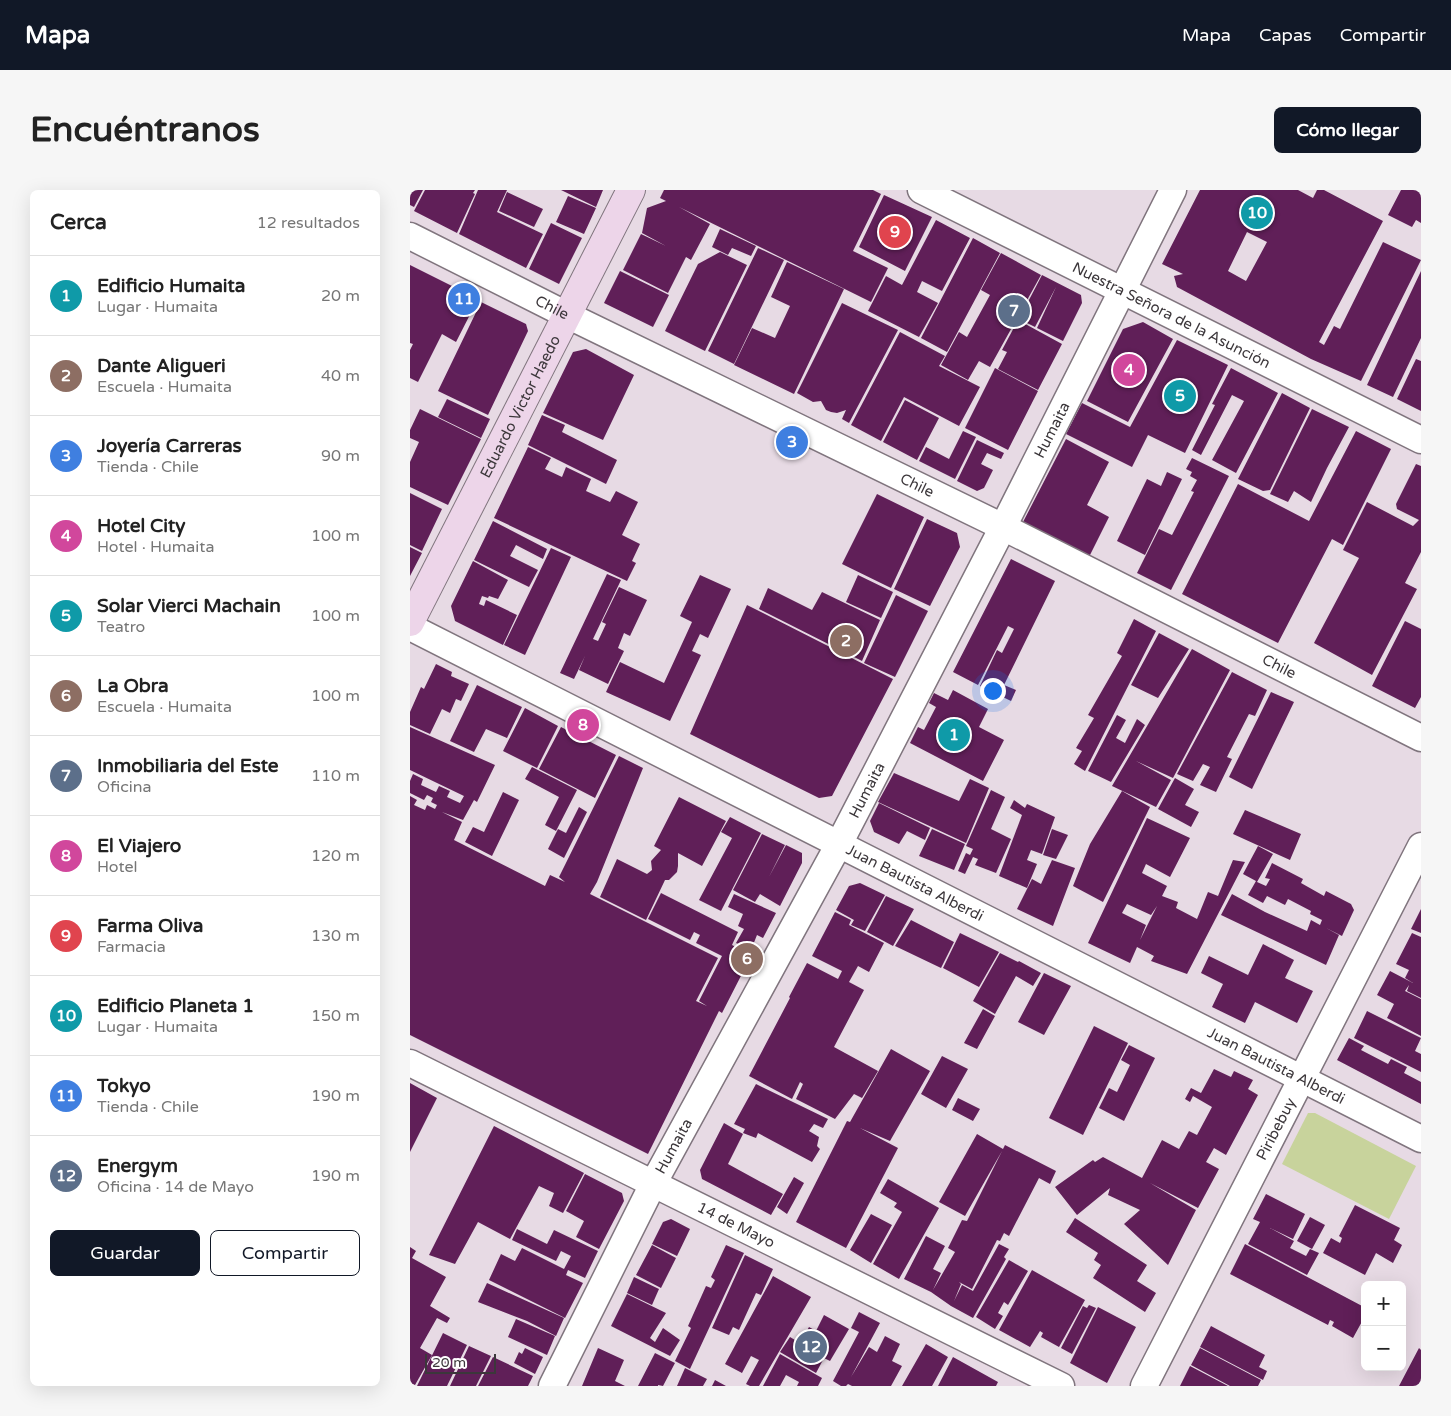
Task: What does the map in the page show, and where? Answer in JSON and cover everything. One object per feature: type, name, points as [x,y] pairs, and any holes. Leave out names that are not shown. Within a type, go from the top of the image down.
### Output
[{"type":"street","name":"Eduardo Victor Haedo","points":[[410,622],[630,190]]},
{"type":"street","name":"Nuestra Señora de la Asunción","points":[[921,190],[1421,440]]},
{"type":"street","name":"Humaita","points":[[552,1386],[653,1184],[839,844],[1003,527],[1173,190]]},
{"type":"street","name":"Chile","points":[[410,236],[567,315],[1003,527],[1421,738]]},
{"type":"street","name":"Juan Bautista Alberdi","points":[[410,627],[1421,1139]]},
{"type":"street","name":"Piribebuy","points":[[1144,1386],[1421,846]]},
{"type":"street","name":"14 de Mayo","points":[[410,1063],[1061,1386]]},
{"type":"green space","points":[[1308,1113],[1315,1113],[1416,1166],[1389,1219],[1282,1164]]},
{"type":"building","points":[[410,190],[423,190],[414,207],[410,205]]},
{"type":"building","points":[[425,190],[475,190],[473,193],[475,194],[457,233],[414,211]]},
{"type":"building","points":[[478,190],[507,190],[497,212],[543,234],[526,268],[459,234]]},
{"type":"building","points":[[561,190],[603,190],[596,207]]},
{"type":"building","points":[[664,190],[873,190],[881,194],[853,251],[888,268],[871,302],[679,207],[710,224],[691,260],[686,257],[668,293],[623,270],[641,234],[666,246],[642,233],[647,208],[666,201],[660,198]]},
{"type":"building","points":[[1200,190],[1298,190],[1313,198],[1317,190],[1324,190],[1383,221],[1319,342],[1324,345],[1334,326],[1340,329],[1383,242],[1421,260],[1361,381],[1311,359],[1177,287],[1174,276],[1183,274],[1162,264]],"holes":[[[1247,232],[1267,242],[1246,281],[1228,271]]]},
{"type":"building","points":[[1401,190],[1421,190],[1421,223],[1416,220],[1412,227],[1388,215]]},
{"type":"building","points":[[507,192],[543,209],[534,227],[499,211]]},
{"type":"building","points":[[884,195],[932,217],[905,271],[859,247]]},
{"type":"building","points":[[568,196],[596,208],[584,234],[556,222]]},
{"type":"building","points":[[936,220],[970,238],[942,291],[922,281],[917,292],[938,303],[919,337],[868,311],[886,276],[902,285]]},
{"type":"building","points":[[551,223],[582,238],[559,284],[529,269]]},
{"type":"building","points":[[720,229],[756,246],[751,256],[732,248],[728,255],[712,247]]},
{"type":"building","points":[[973,238],[1000,253],[947,352],[921,338]]},
{"type":"building","points":[[758,248],[784,260],[734,364],[708,351]]},
{"type":"building","points":[[720,252],[747,265],[705,351],[665,331],[698,264]]},
{"type":"building","points":[[1001,253],[1041,275],[990,367],[979,361],[968,380],[941,365],[959,332],[967,337],[990,295],[981,290]]},
{"type":"building","points":[[787,262],[844,289],[794,394],[734,365],[752,328],[775,338],[790,306],[771,297]]},
{"type":"building","points":[[410,265],[478,299],[456,342],[442,334],[418,382],[410,378],[410,350],[413,344],[410,343]]},
{"type":"building","points":[[620,271],[669,295],[653,327],[604,303]]},
{"type":"building","points":[[1421,271],[1421,338],[1393,397],[1367,385]]},
{"type":"building","points":[[1042,275],[1081,295],[1082,303],[1063,341],[1037,328],[1056,287],[1035,327],[1019,319]]},
{"type":"building","points":[[481,302],[526,324],[528,331],[488,415],[438,391]]},
{"type":"building","points":[[842,303],[898,330],[849,423],[842,419],[846,410],[837,413],[831,412],[826,410],[821,401],[813,402],[797,393]]},
{"type":"building","points":[[1018,320],[1062,344],[1038,390],[998,369],[1007,352],[1002,350]]},
{"type":"building","points":[[1143,322],[1173,339],[1128,422],[1087,401],[1123,329]]},
{"type":"building","points":[[900,332],[945,356],[939,366],[980,387],[959,426],[904,397],[881,441],[851,425]]},
{"type":"building","points":[[1177,340],[1228,365],[1185,453],[1148,435],[1132,467],[1066,434],[1082,403],[1130,427]]},
{"type":"building","points":[[586,349],[634,375],[603,440],[543,413],[573,352]]},
{"type":"building","points":[[1416,359],[1421,361],[1421,411],[1397,399]]},
{"type":"building","points":[[995,368],[1038,391],[1008,450],[965,428]]},
{"type":"building","points":[[1231,368],[1278,393],[1236,473],[1212,460],[1244,401],[1232,395],[1201,455],[1192,450],[1215,405],[1212,404]]},
{"type":"building","points":[[1282,393],[1310,408],[1270,490],[1263,491],[1238,479]]},
{"type":"building","points":[[447,399],[490,419],[481,438],[438,417]]},
{"type":"building","points":[[905,400],[939,418],[917,460],[883,442]]},
{"type":"building","points":[[420,409],[481,439],[448,505],[410,487],[410,462],[419,442],[410,438],[410,430]]},
{"type":"building","points":[[1312,409],[1349,427],[1311,502],[1294,491],[1288,502],[1270,494]]},
{"type":"building","points":[[542,415],[565,425],[562,432],[617,460],[606,484],[528,445]]},
{"type":"building","points":[[963,431],[976,437],[955,479],[919,461],[926,447],[949,459]]},
{"type":"building","points":[[1356,431],[1391,449],[1343,545],[1332,539],[1278,643],[1182,594],[1238,484],[1309,521]]},
{"type":"building","points":[[1066,439],[1109,462],[1087,505],[1109,517],[1089,557],[1023,522]]},
{"type":"building","points":[[977,440],[1004,453],[1001,459],[987,453],[981,464],[993,470],[984,488],[977,491],[957,481]]},
{"type":"building","points":[[528,447],[551,458],[545,469],[562,477],[566,467],[591,479],[586,491],[610,502],[616,491],[638,502],[622,535],[640,544],[632,561],[636,563],[627,581],[494,518]]},
{"type":"building","points":[[1192,458],[1229,476],[1171,590],[1137,573],[1159,529],[1172,535],[1194,492],[1191,491],[1197,480],[1190,476],[1192,472],[1186,469]]},
{"type":"building","points":[[1416,464],[1421,466],[1421,552],[1405,583],[1417,589],[1372,675],[1314,643],[1359,558],[1343,550],[1367,502],[1413,526],[1419,520],[1397,509],[1396,504]]},
{"type":"building","points":[[1167,472],[1182,479],[1145,555],[1117,541],[1147,479],[1161,486]]},
{"type":"building","points":[[410,493],[442,509],[422,551],[410,545]]},
{"type":"building","points":[[877,494],[924,517],[891,588],[842,564]]},
{"type":"building","points":[[927,519],[957,533],[960,547],[930,606],[894,589]]},
{"type":"building","points":[[493,521],[547,549],[543,559],[516,545],[510,556],[538,570],[529,587],[474,560]]},
{"type":"building","points":[[410,547],[422,553],[410,576]]},
{"type":"building","points":[[551,548],[571,557],[525,655],[504,645]]},
{"type":"building","points":[[1011,559],[1055,581],[1004,685],[1016,690],[1011,701],[980,686],[997,650],[1002,653],[1014,629],[1008,626],[978,685],[953,672]]},
{"type":"building","points":[[473,561],[508,580],[498,599],[482,596],[479,604],[484,606],[486,600],[517,615],[503,645],[455,621],[451,606]]},
{"type":"building","points":[[607,574],[621,580],[593,639],[598,641],[606,624],[602,622],[619,587],[647,600],[630,636],[624,633],[618,648],[624,651],[608,684],[579,670],[585,656],[574,679],[560,673]]},
{"type":"building","points":[[700,575],[731,589],[708,638],[700,634],[692,651],[701,655],[670,721],[606,692],[620,662],[664,683],[692,622],[680,616]]},
{"type":"building","points":[[858,575],[893,592],[881,618],[846,602]]},
{"type":"building","points":[[768,588],[812,610],[822,592],[880,620],[862,661],[759,609]]},
{"type":"building","points":[[896,595],[928,611],[895,677],[864,663]]},
{"type":"building","points":[[747,605],[893,679],[832,796],[819,798],[690,734]]},
{"type":"building","points":[[1134,619],[1156,631],[1085,771],[1074,764],[1082,751],[1076,748],[1094,718],[1088,715],[1122,656],[1117,653]]},
{"type":"building","points":[[1405,621],[1421,629],[1421,697],[1415,708],[1372,686]]},
{"type":"building","points":[[1159,633],[1189,649],[1158,698],[1131,685]]},
{"type":"building","points":[[1192,649],[1230,670],[1173,778],[1136,761],[1171,780],[1156,807],[1112,786]]},
{"type":"building","points":[[436,664],[452,672],[451,676],[469,684],[461,701],[456,699],[450,713],[442,709],[430,734],[410,725],[410,712],[421,687],[424,689]]},
{"type":"building","points":[[1232,672],[1267,690],[1255,716],[1249,714],[1227,757],[1232,759],[1216,792],[1200,785],[1210,767],[1203,764],[1193,781],[1177,774]]},
{"type":"building","points":[[477,685],[522,707],[507,738],[486,729],[474,752],[450,741]]},
{"type":"building","points":[[953,690],[988,709],[979,727],[1004,740],[983,781],[910,743],[918,727],[924,730],[936,707],[929,703],[934,693],[948,700]]},
{"type":"building","points":[[1271,692],[1294,702],[1252,789],[1229,777]]},
{"type":"building","points":[[525,708],[558,726],[537,768],[503,751]]},
{"type":"building","points":[[1117,715],[1126,720],[1116,738],[1125,743],[1137,719],[1145,725],[1111,782],[1088,771]]},
{"type":"building","points":[[410,727],[495,765],[477,802],[474,800],[463,820],[442,812],[462,822],[454,840],[545,886],[550,875],[565,882],[559,877],[619,756],[643,768],[597,882],[590,894],[718,958],[696,1001],[707,1006],[699,1001],[722,956],[696,943],[700,935],[694,932],[690,940],[648,919],[661,893],[738,932],[732,945],[753,956],[747,968],[736,963],[745,968],[722,1013],[719,1011],[648,1154],[410,1035],[410,796],[417,800],[414,805],[425,810],[427,805],[435,809],[437,805],[431,802],[433,798],[427,795],[424,800],[410,793],[410,781],[413,774],[423,779],[421,785],[436,792],[439,786],[450,791],[447,797],[460,803],[464,796],[410,770]]},
{"type":"building","points":[[561,727],[616,755],[595,798],[539,769]]},
{"type":"building","points":[[532,767],[577,790],[556,831],[545,825],[559,797],[525,779]]},
{"type":"building","points":[[894,773],[959,801],[970,779],[989,788],[966,843],[878,802]]},
{"type":"building","points":[[1175,778],[1194,789],[1185,805],[1199,812],[1191,827],[1158,809]]},
{"type":"building","points":[[991,790],[1005,797],[991,829],[1011,839],[996,873],[975,865],[978,859],[973,857],[965,874],[958,871],[966,853],[970,855],[973,849],[966,846]]},
{"type":"building","points":[[1122,791],[1150,807],[1103,902],[1073,886],[1090,844]]},
{"type":"building","points":[[503,792],[519,800],[492,856],[465,842],[473,827],[484,832]]},
{"type":"building","points":[[679,797],[726,821],[702,866],[678,853],[677,872],[669,880],[665,880],[646,920],[600,897],[617,859],[647,874],[652,870],[651,861],[661,850],[654,846]]},
{"type":"building","points":[[1014,800],[1025,808],[1027,804],[1055,817],[1042,854],[1031,850],[1027,860],[1037,864],[1027,888],[999,876],[1022,815],[1010,808]]},
{"type":"building","points":[[879,803],[930,828],[925,840],[907,831],[899,844],[874,832],[870,821]]},
{"type":"building","points":[[579,807],[587,812],[564,858],[548,849],[558,829],[566,833]]},
{"type":"building","points":[[1245,810],[1301,834],[1290,860],[1233,834]]},
{"type":"building","points":[[730,817],[761,833],[721,911],[699,900],[732,838],[721,832]]},
{"type":"building","points":[[1147,818],[1190,838],[1170,877],[1146,864],[1142,873],[1167,886],[1162,896],[1178,902],[1176,908],[1197,919],[1208,892],[1218,896],[1233,860],[1245,862],[1187,974],[1151,961],[1154,956],[1137,947],[1130,963],[1088,943]],"holes":[[[1127,904],[1151,915],[1157,906],[1140,940],[1146,925],[1122,913]]]},
{"type":"building","points":[[932,829],[965,844],[954,870],[919,856]]},
{"type":"building","points":[[1052,829],[1068,835],[1056,859],[1043,855]]},
{"type":"building","points":[[762,834],[785,845],[769,877],[786,845],[802,853],[802,863],[780,906],[760,894],[755,902],[733,890]]},
{"type":"building","points":[[1258,846],[1273,854],[1257,882],[1266,886],[1270,879],[1265,878],[1272,863],[1303,879],[1301,883],[1324,896],[1326,891],[1351,904],[1354,910],[1342,936],[1326,928],[1339,935],[1326,965],[1221,915],[1232,894],[1265,912],[1307,931],[1311,920],[1320,925],[1322,920],[1310,914],[1311,911],[1288,899],[1285,905],[1267,896],[1263,903],[1248,895],[1256,881],[1243,874]]},
{"type":"building","points":[[1052,860],[1075,868],[1053,926],[1017,909],[1032,879],[1041,884]]},
{"type":"building","points":[[860,883],[885,895],[865,931],[851,925],[854,920],[836,910],[849,886]]},
{"type":"building","points":[[734,894],[776,913],[763,938],[757,935],[751,950],[736,943],[744,929],[738,926],[743,914],[728,907]]},
{"type":"building","points":[[886,896],[914,909],[893,946],[867,932]]},
{"type":"building","points":[[1421,909],[1421,933],[1411,929]]},
{"type":"building","points":[[835,912],[851,920],[849,925],[884,943],[869,972],[858,966],[849,982],[864,990],[834,1047],[878,1071],[862,1098],[854,1094],[835,1119],[796,1099],[803,1084],[800,1082],[792,1099],[749,1076],[807,963],[838,979],[842,971],[812,956]]},
{"type":"building","points":[[911,920],[954,942],[941,968],[895,946]]},
{"type":"building","points":[[960,933],[999,952],[979,987],[943,968]]},
{"type":"building","points":[[1412,933],[1421,937],[1421,998],[1407,991],[1409,985],[1405,991],[1421,999],[1421,1036],[1387,1018],[1394,1004],[1377,995],[1390,971],[1413,983],[1405,978],[1409,970],[1396,964]]},
{"type":"building","points":[[1263,944],[1294,960],[1285,978],[1313,991],[1297,1023],[1255,1002],[1245,1023],[1212,1007],[1223,984],[1201,973],[1209,956],[1248,975]]},
{"type":"building","points":[[1000,953],[1041,973],[1033,986],[1016,976],[995,1014],[973,1001]]},
{"type":"building","points":[[1044,973],[1071,986],[1044,1035],[1018,1022]]},
{"type":"building","points":[[983,1009],[995,1016],[977,1049],[964,1043]]},
{"type":"building","points":[[1367,1011],[1421,1038],[1415,1051],[1421,1054],[1421,1072],[1354,1038]]},
{"type":"building","points":[[1094,1026],[1128,1043],[1083,1135],[1049,1118]]},
{"type":"building","points":[[1349,1038],[1364,1046],[1361,1050],[1388,1064],[1391,1059],[1407,1067],[1404,1073],[1421,1082],[1421,1104],[1337,1060]]},
{"type":"building","points":[[1129,1045],[1155,1058],[1124,1121],[1099,1108],[1109,1088],[1117,1092],[1130,1065],[1121,1060]]},
{"type":"building","points":[[891,1049],[930,1071],[890,1141],[860,1128],[898,1148],[846,1248],[796,1222],[847,1121],[850,1122]]},
{"type":"building","points":[[942,1056],[968,1069],[946,1108],[921,1094]]},
{"type":"building","points":[[1214,1069],[1231,1077],[1234,1071],[1253,1080],[1248,1089],[1258,1095],[1226,1155],[1214,1148],[1206,1162],[1219,1169],[1198,1208],[1150,1183],[1196,1210],[1168,1265],[1124,1224],[1140,1210],[1108,1195],[1110,1188],[1077,1215],[1055,1187],[1093,1160],[1095,1162],[1103,1157],[1142,1178],[1162,1140],[1179,1149],[1189,1131],[1197,1135],[1212,1107],[1193,1096],[1190,1102],[1185,1099],[1191,1088],[1201,1093]]},
{"type":"building","points":[[410,1083],[437,1098],[410,1152]]},
{"type":"building","points":[[756,1084],[828,1119],[823,1128],[814,1124],[809,1131],[819,1137],[817,1146],[820,1149],[812,1162],[758,1133],[756,1138],[743,1133],[745,1129],[734,1124]]},
{"type":"building","points":[[958,1098],[980,1109],[973,1121],[952,1110]]},
{"type":"building","points":[[724,1123],[743,1134],[728,1164],[783,1194],[771,1215],[702,1179],[700,1170]]},
{"type":"building","points":[[494,1126],[584,1173],[563,1213],[549,1206],[554,1193],[539,1186],[510,1239],[478,1222],[455,1264],[429,1255]]},
{"type":"building","points":[[977,1134],[1003,1149],[1005,1145],[1056,1171],[1050,1184],[1039,1178],[1009,1236],[1004,1233],[1000,1241],[997,1240],[972,1289],[959,1282],[961,1284],[954,1301],[962,1285],[973,1291],[999,1244],[1009,1249],[1004,1257],[1006,1259],[973,1318],[931,1292],[904,1279],[926,1236],[945,1246],[933,1269],[941,1273],[933,1290],[955,1252],[948,1248],[962,1220],[967,1221],[1002,1151],[965,1216],[939,1202]]},
{"type":"building","points":[[585,1174],[622,1193],[624,1201],[599,1249],[576,1237],[584,1221],[566,1211]]},
{"type":"building","points":[[794,1177],[804,1183],[787,1214],[777,1207]]},
{"type":"building","points":[[888,1179],[939,1208],[899,1279],[873,1264],[902,1212],[894,1207],[897,1203],[880,1193]]},
{"type":"building","points":[[1266,1194],[1305,1214],[1293,1239],[1270,1228],[1294,1241],[1290,1248],[1306,1256],[1310,1249],[1319,1253],[1307,1275],[1248,1244],[1260,1222],[1253,1219]]},
{"type":"building","points":[[1355,1205],[1400,1228],[1394,1240],[1402,1245],[1393,1263],[1376,1253],[1365,1275],[1323,1253],[1331,1238],[1340,1243],[1342,1238],[1339,1236]]},
{"type":"building","points":[[871,1214],[892,1225],[871,1263],[850,1250]]},
{"type":"building","points":[[1310,1217],[1325,1225],[1312,1249],[1297,1241]]},
{"type":"building","points":[[1075,1218],[1147,1265],[1137,1281],[1156,1293],[1145,1312],[1093,1278],[1101,1265],[1094,1260],[1098,1253],[1066,1232]]},
{"type":"building","points":[[671,1219],[690,1229],[677,1256],[652,1244],[663,1222]]},
{"type":"building","points":[[517,1229],[547,1244],[554,1230],[598,1251],[585,1278],[568,1270],[566,1275],[583,1283],[565,1318],[489,1280],[501,1254],[515,1261],[522,1248],[564,1269],[571,1256],[561,1251],[556,1261],[512,1240]]},
{"type":"building","points":[[1245,1244],[1361,1305],[1361,1323],[1353,1338],[1332,1326],[1334,1322],[1330,1320],[1328,1325],[1230,1274]]},
{"type":"building","points":[[652,1245],[676,1258],[661,1288],[636,1275]]},
{"type":"building","points":[[726,1245],[744,1253],[690,1369],[675,1361],[691,1328],[688,1326],[706,1286],[711,1288],[715,1280],[711,1277]]},
{"type":"building","points":[[410,1247],[416,1251],[412,1258],[446,1277],[430,1306],[450,1318],[447,1323],[437,1318],[420,1348],[432,1355],[415,1385],[410,1383]]},
{"type":"building","points":[[745,1255],[773,1269],[761,1295],[756,1293],[739,1330],[733,1327],[729,1335],[712,1328]]},
{"type":"building","points":[[1009,1260],[1028,1271],[1008,1305],[1004,1302],[998,1313],[1003,1316],[995,1329],[976,1317]]},
{"type":"building","points":[[1032,1270],[1085,1300],[1059,1347],[1041,1337],[1043,1333],[1040,1331],[1030,1347],[999,1330]]},
{"type":"building","points":[[773,1276],[811,1297],[759,1386],[750,1386],[746,1384],[759,1360],[751,1356],[742,1373],[725,1364]]},
{"type":"building","points":[[634,1277],[659,1289],[652,1305],[627,1293]]},
{"type":"building","points":[[487,1283],[564,1318],[556,1336],[527,1321],[478,1302]]},
{"type":"building","points":[[627,1294],[666,1313],[650,1338],[655,1342],[663,1328],[680,1340],[670,1356],[611,1326]]},
{"type":"building","points":[[1089,1305],[1096,1308],[1072,1354],[1061,1348],[1083,1306],[1087,1308]]},
{"type":"building","points":[[1098,1307],[1136,1327],[1107,1383],[1070,1363]]},
{"type":"building","points":[[859,1312],[880,1323],[851,1377],[869,1347],[877,1352],[885,1336],[900,1344],[892,1361],[902,1366],[891,1386],[852,1386],[848,1384],[841,1386],[833,1381],[859,1332],[851,1328]]},
{"type":"building","points":[[824,1315],[849,1329],[830,1361],[824,1358],[816,1373],[780,1352],[790,1337],[800,1343],[809,1327],[816,1331]]},
{"type":"building","points":[[516,1319],[555,1336],[547,1355],[508,1337]]},
{"type":"building","points":[[1211,1326],[1265,1355],[1259,1367],[1267,1371],[1263,1380],[1200,1347]]},
{"type":"building","points":[[443,1333],[467,1345],[447,1386],[417,1386]]},
{"type":"building","points":[[926,1344],[948,1357],[932,1386],[902,1386]]},
{"type":"building","points":[[469,1346],[491,1356],[476,1386],[450,1386]]},
{"type":"building","points":[[525,1348],[543,1357],[535,1374],[514,1363],[519,1352],[522,1354]]},
{"type":"building","points":[[598,1348],[624,1360],[615,1381],[625,1386],[582,1386]]},
{"type":"building","points":[[1200,1348],[1261,1380],[1258,1386],[1230,1386],[1191,1365]]},
{"type":"building","points":[[1419,1348],[1421,1350],[1421,1386],[1399,1386]]},
{"type":"building","points":[[655,1353],[675,1363],[663,1386],[638,1386]]},
{"type":"building","points":[[780,1354],[822,1378],[818,1386],[797,1386],[799,1382],[786,1375],[780,1386],[763,1386]]},
{"type":"building","points":[[493,1357],[533,1376],[528,1386],[478,1386]]},
{"type":"building","points":[[953,1357],[998,1382],[996,1386],[938,1386]]},
{"type":"building","points":[[1190,1366],[1228,1386],[1180,1386]]},
{"type":"building","points":[[685,1368],[707,1379],[703,1386],[677,1386]]},
{"type":"building","points":[[715,1380],[726,1386],[712,1386]]},
{"type":"place","name":"Edificio Planeta 1","points":[[1257,213]]},
{"type":"place","name":"Farma Oliva","points":[[895,232]]},
{"type":"place","name":"Tokyo","points":[[464,299]]},
{"type":"place","name":"Inmobiliaria del Este","points":[[1014,311]]},
{"type":"place","name":"Hotel City","points":[[1129,370]]},
{"type":"place","name":"Solar Vierci Machain","points":[[1180,396]]},
{"type":"place","name":"Joyería Carreras","points":[[792,442]]},
{"type":"place","name":"Dante Aligueri","points":[[846,641]]},
{"type":"place","name":"El Viajero","points":[[583,725]]},
{"type":"place","name":"Edificio Humaita","points":[[954,735]]},
{"type":"place","name":"La Obra","points":[[747,959]]},
{"type":"place","name":"Energym","points":[[811,1347]]}]
